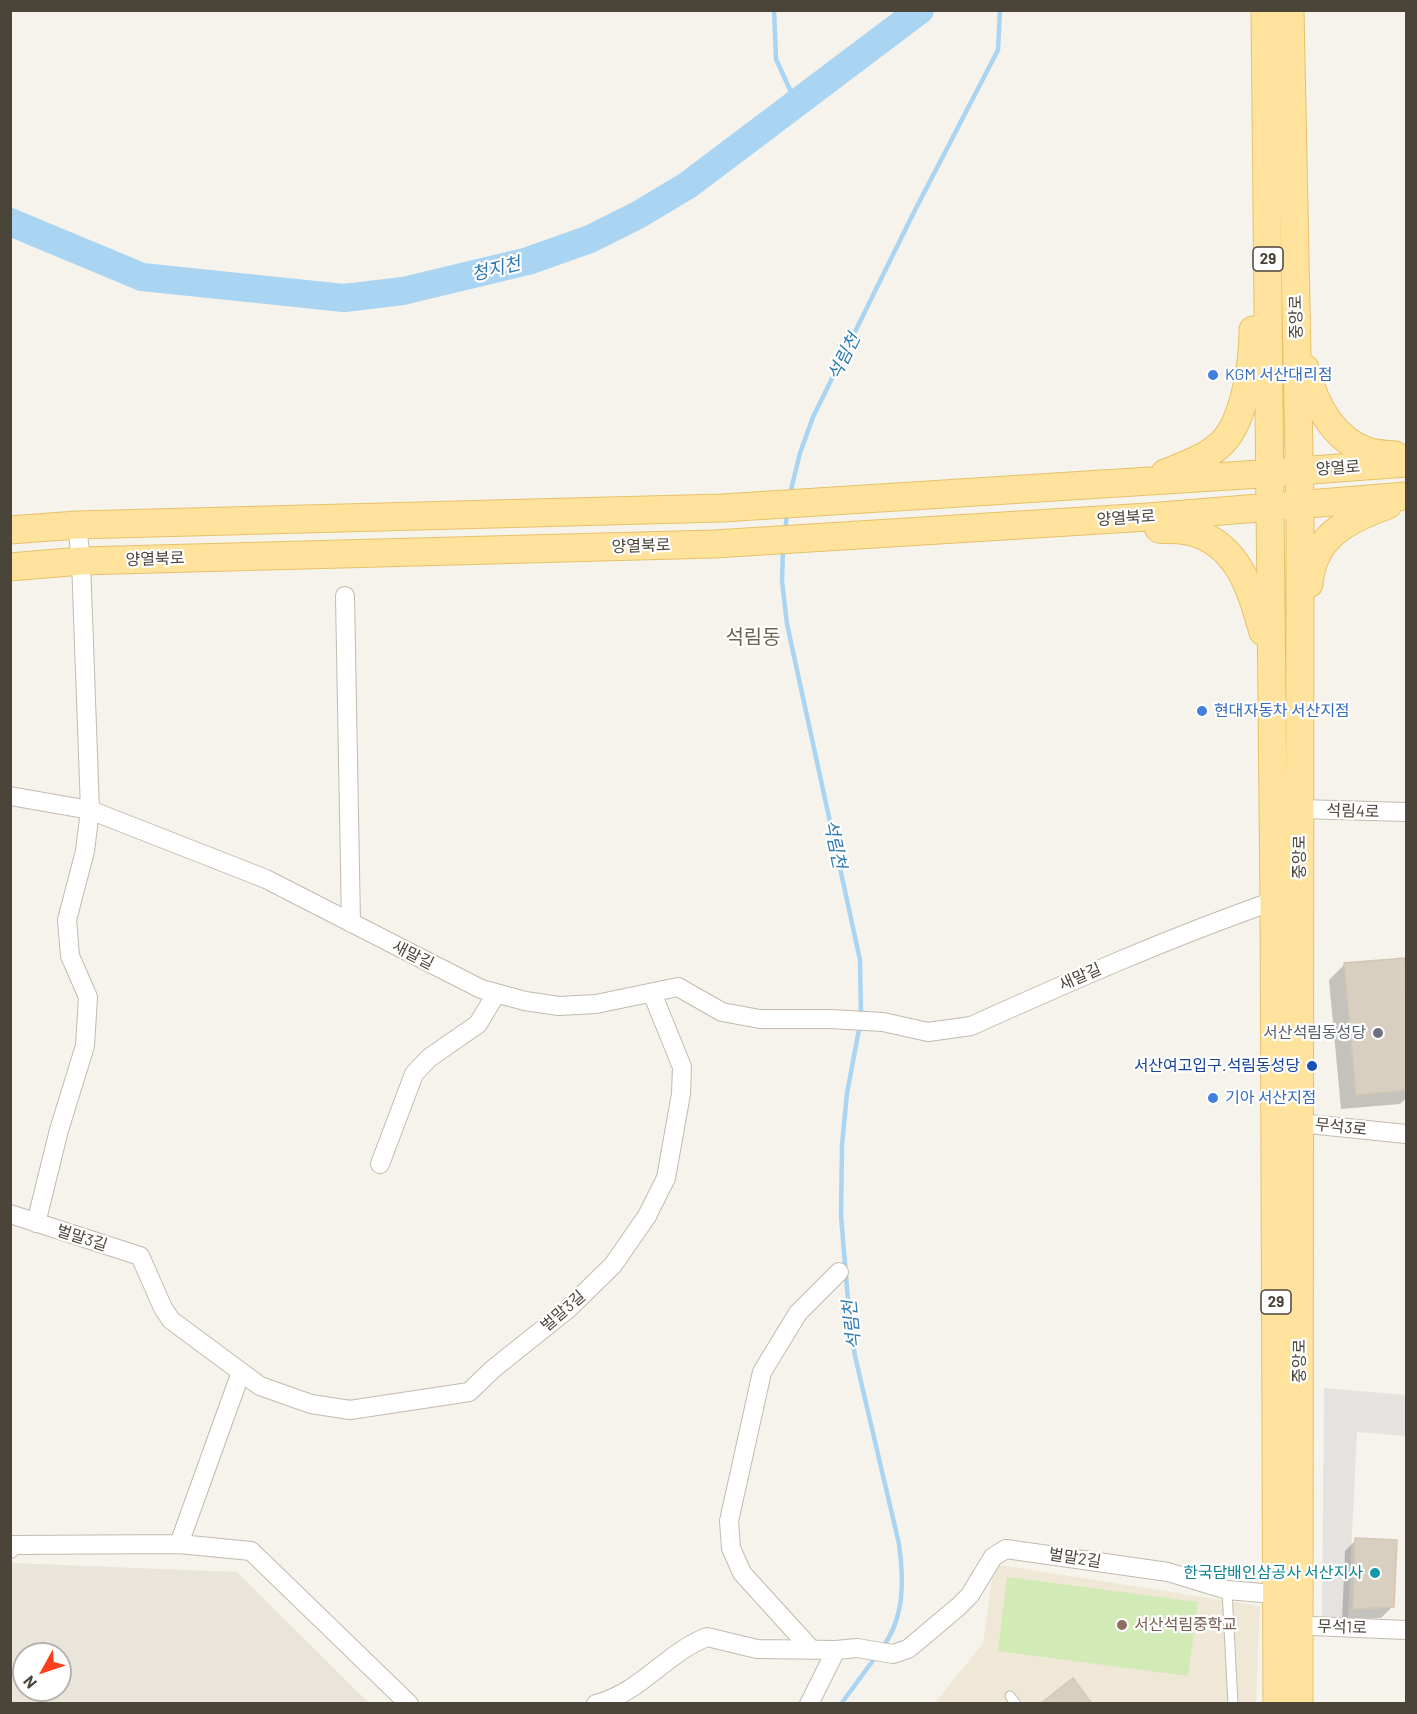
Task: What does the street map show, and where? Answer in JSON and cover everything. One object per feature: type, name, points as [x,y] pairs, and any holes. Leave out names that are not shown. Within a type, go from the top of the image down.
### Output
[{"type":"main road","name":"중앙로","points":[[1265,10],[1275,901],[1287,1121]]},
{"type":"main road","name":"중앙로","points":[[1277,1704],[1288,1625],[1287,1121],[1300,809],[1300,505],[1290,10]]},
{"type":"main road","points":[[1143,482],[1210,453],[1230,434],[1237,420],[1248,375],[1253,347],[1253,313],[1268,305]]},
{"type":"main road","points":[[1297,341],[1317,405],[1330,423],[1345,438],[1366,450],[1402,456],[1405,463]]},
{"type":"main road","name":"양열로","points":[[1270,474],[1405,463]]},
{"type":"main road","points":[[10,530],[77,525],[722,508],[1270,474]]},
{"type":"main road","points":[[1300,593],[1309,586],[1313,560],[1327,538],[1358,517],[1407,496]]},
{"type":"main road","name":"양열로","points":[[1270,508],[1407,496]]},
{"type":"main road","name":"양열북로","points":[[10,567],[81,561],[714,544],[1270,508]]},
{"type":"main road","points":[[1148,517],[1151,528],[1194,532],[1221,545],[1229,553],[1245,579],[1253,600],[1272,669]]},
{"type":"main road","name":"중앙로","points":[[1288,1625],[1299,1704]]},
{"type":"street","points":[[36,1223],[59,1130],[85,1046],[88,997],[70,956],[67,920],[86,851],[90,810],[81,561],[77,525]]},
{"type":"street","points":[[345,596],[351,922]]},
{"type":"street","name":"새말길","points":[[10,796],[90,810],[266,879],[481,989],[558,1006],[596,1004],[678,987],[722,1012],[760,1019],[883,1022],[928,1032],[971,1026],[1106,966],[1225,918],[1275,901]]},
{"type":"street","name":"석림4로","points":[[1300,809],[1407,812]]},
{"type":"street","name":"벌말3길","points":[[10,1214],[140,1256],[163,1308],[171,1320],[260,1386],[311,1404],[350,1410],[469,1392],[493,1369],[568,1309],[613,1265],[647,1216],[666,1178],[681,1094],[682,1067],[652,993]]},
{"type":"street","points":[[380,1164],[414,1074],[429,1059],[478,1024],[496,994]]},
{"type":"street","name":"무석3로","points":[[1287,1121],[1407,1134]]},
{"type":"street","points":[[812,1650],[742,1573],[731,1548],[729,1521],[762,1372],[798,1313],[839,1272]]},
{"type":"street","points":[[178,1544],[241,1372]]},
{"type":"street","points":[[10,1549],[13,1545],[178,1544],[251,1551],[409,1704]]},
{"type":"street","name":"벌말2길","points":[[836,1650],[857,1648],[893,1654],[908,1649],[970,1595],[993,1557],[1006,1549],[1168,1572],[1227,1590],[1288,1595]]},
{"type":"street","name":"무석1로","points":[[1288,1625],[1407,1630]]},
{"type":"street","points":[[596,1704],[608,1701],[632,1689],[684,1650],[707,1637],[757,1649],[836,1650],[809,1704]]},
{"type":"lane","points":[[1227,1590],[1233,1704]]},
{"type":"shaded area","points":[[1324,1388],[1406,1395],[1406,1436],[1357,1432],[1348,1618],[1322,1619]]},
{"type":"shaded area","points":[[13,1563],[237,1572],[369,1703],[11,1704],[10,1567]]},
{"type":"shaded area","name":"서산석림중학교","points":[[994,1564],[1260,1606],[1256,1703],[934,1704],[983,1643]]},
{"type":"green space","points":[[1007,1577],[1198,1602],[1188,1676],[998,1651]]},
{"type":"building","name":"서산석림동성당","points":[[1405,958],[1407,1090],[1356,1095],[1344,963]]},
{"type":"building","name":"한국담배인삼공사 서산지사","points":[[1355,1538],[1397,1540],[1394,1607],[1353,1609]]},
{"type":"building","points":[[1073,1678],[1092,1704],[1040,1704]]},
{"type":"waterway","points":[[774,10],[776,59],[796,103]]},
{"type":"waterway","name":"청지천","points":[[10,222],[142,277],[344,298],[403,291],[528,261],[590,239],[638,215],[688,185],[920,10]]},
{"type":"waterway","name":"석림천","points":[[790,494],[800,453],[813,417],[913,214],[998,50],[1000,10]]},
{"type":"waterway","name":"석림천","points":[[785,532],[787,514]]},
{"type":"waterway","name":"석림천","points":[[783,549],[782,581],[787,624],[860,960],[861,1016]]},
{"type":"waterway","name":"석림천","points":[[860,1024],[847,1093],[842,1145],[841,1216],[855,1356],[901,1558],[902,1585],[899,1611],[890,1636],[882,1648]]},
{"type":"waterway","name":"석림천","points":[[841,1704],[877,1655]]},
{"type":"place","name":"KGM 서산대리점","points":[[1213,375]]},
{"type":"place","name":"현대자동차 서산지점","points":[[1202,711]]},
{"type":"place","name":"서산석림동성당","points":[[1378,1033]]},
{"type":"place","name":"서산여고입구.석림동성당","points":[[1312,1066]]},
{"type":"place","name":"기아 서산지점","points":[[1213,1098]]},
{"type":"place","name":"한국담배인삼공사 서산지사","points":[[1375,1573]]},
{"type":"place","name":"서산석림중학교","points":[[1122,1625]]},
{"type":"district","name":"석림동","points":[[753,637]]}]
